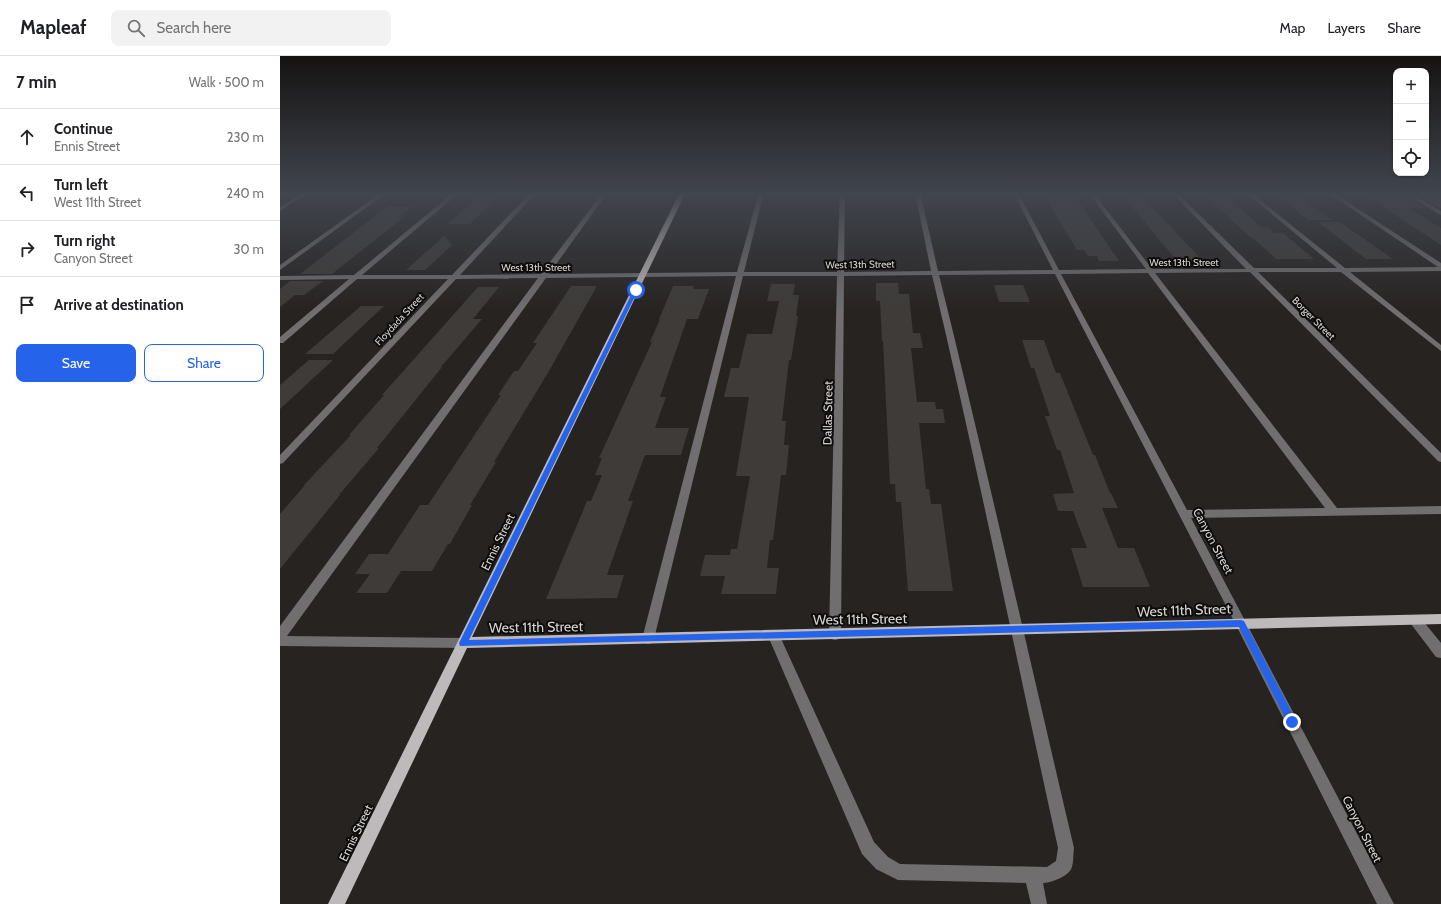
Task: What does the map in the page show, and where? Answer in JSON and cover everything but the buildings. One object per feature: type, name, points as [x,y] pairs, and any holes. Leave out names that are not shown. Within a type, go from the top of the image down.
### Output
[{"type":"main road","name":"Ennis Street","points":[[336,904],[664,232]]},
{"type":"main road","name":"West 11th Street","points":[[463,643],[1441,619]]},
{"type":"street","points":[[280,268],[330,232]]},
{"type":"street","points":[[280,341],[410,232]]},
{"type":"street","name":"Floydada Street","points":[[280,461],[496,232]]},
{"type":"street","points":[[280,636],[577,232]]},
{"type":"street","points":[[648,639],[751,232]]},
{"type":"street","name":"Dallas Street","points":[[835,635],[842,232]]},
{"type":"street","points":[[774,636],[868,848],[882,863],[898,872],[1048,875],[1064,866],[1066,848],[1016,630],[971,422],[926,232]]},
{"type":"street","name":"Canyon Street","points":[[1035,232],[1241,623],[1386,904]]},
{"type":"street","points":[[1120,232],[1334,512]]},
{"type":"street","name":"Borger Street","points":[[1213,232],[1441,459]]},
{"type":"street","points":[[1296,232],[1441,349]]},
{"type":"street","points":[[1387,232],[1441,268]]},
{"type":"street","name":"West 13th Street","points":[[280,278],[1150,272],[1441,268]]},
{"type":"street","points":[[1184,514],[1441,510]]},
{"type":"street","points":[[1415,620],[1441,653]]},
{"type":"street","name":"West 11th Street","points":[[280,641],[463,643]]},
{"type":"street","points":[[1033,874],[1039,904]]},
{"type":"route","points":[[636,290],[463,643],[1241,623],[1292,722]]}]
